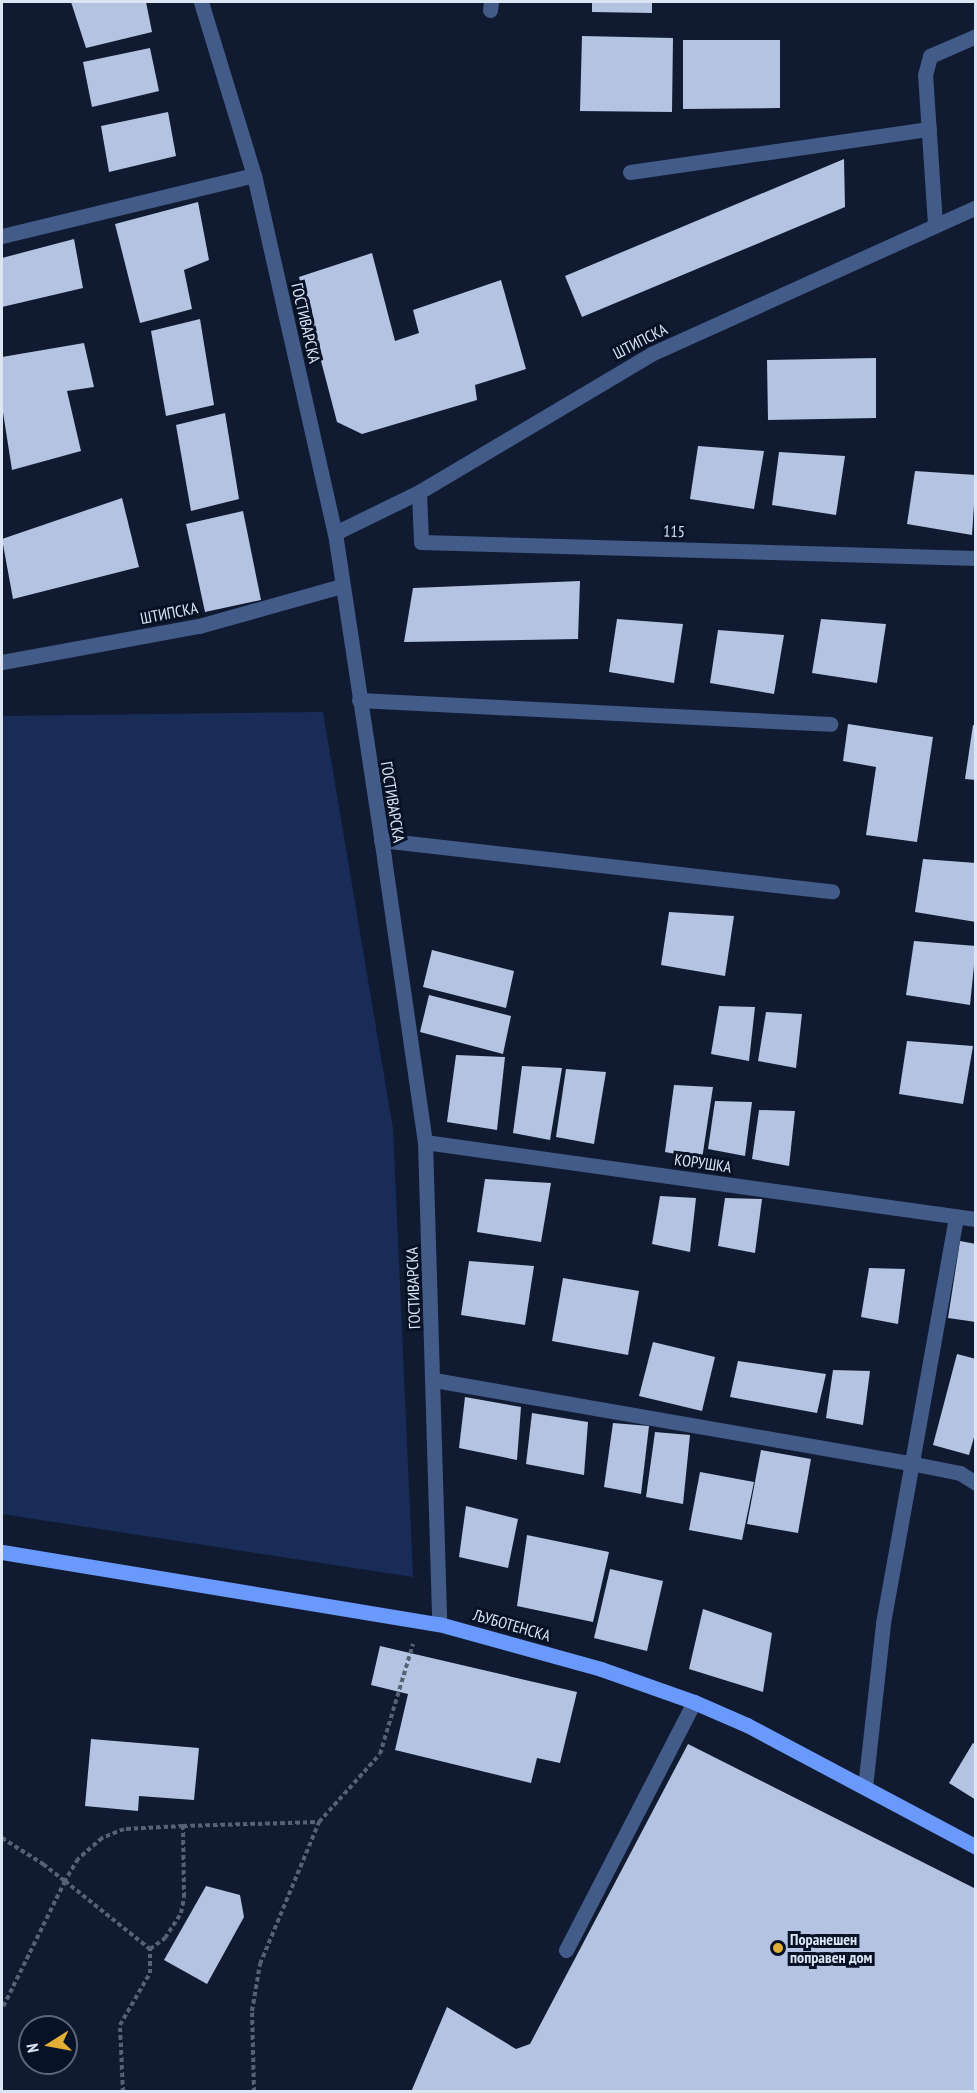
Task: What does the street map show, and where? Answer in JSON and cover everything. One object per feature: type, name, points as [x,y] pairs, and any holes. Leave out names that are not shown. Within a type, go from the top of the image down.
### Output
[{"type":"main road","name":"ЉУБОТЕНСКА","points":[[2,1552],[439,1624],[602,1669],[694,1702],[865,1787],[975,1847]]},
{"type":"street","name":"ГОСТИВАРСКА","points":[[201,2],[254,175],[335,533],[341,586],[381,840],[425,1142],[434,1380],[439,1624]]},
{"type":"street","points":[[935,224],[926,75],[930,56],[975,36]]},
{"type":"street","points":[[630,172],[929,129]]},
{"type":"street","points":[[2,236],[254,175]]},
{"type":"street","name":"ШТИПСКА","points":[[335,533],[418,492],[651,354],[975,207]]},
{"type":"street","name":"115","points":[[418,492],[421,542],[975,558]]},
{"type":"street","name":"ШТИПСКА","points":[[2,662],[199,626],[341,586]]},
{"type":"street","points":[[359,700],[830,724]]},
{"type":"street","points":[[381,840],[832,891]]},
{"type":"street","name":"КОРУШКА","points":[[425,1142],[975,1219]]},
{"type":"street","points":[[865,1787],[883,1623],[956,1216]]},
{"type":"street","points":[[434,1380],[910,1463],[960,1473],[975,1483]]},
{"type":"street","points":[[566,1950],[694,1702]]},
{"type":"path","points":[[254,2091],[252,2011],[260,1964],[319,1822],[380,1754],[412,1653]]},
{"type":"path","points":[[2,2009],[65,1881],[78,1859],[102,1838],[124,1829],[319,1822]]},
{"type":"path","points":[[150,1950],[165,1938],[181,1913],[184,1897],[183,1826]]},
{"type":"path","points":[[2,1838],[65,1881],[150,1950]]},
{"type":"path","points":[[123,2091],[120,2025],[150,1973],[150,1950]]},
{"type":"shaded area","points":[[323,712],[393,1129],[413,1577],[2,1514],[2,716]]},
{"type":"building","points":[[71,2],[146,2],[152,32],[86,48]]},
{"type":"building","points":[[592,2],[652,2],[652,13],[592,12]]},
{"type":"building","points":[[582,36],[673,38],[672,112],[580,111]]},
{"type":"building","points":[[683,40],[780,40],[780,108],[683,109]]},
{"type":"building","points":[[150,48],[159,91],[92,107],[83,62]]},
{"type":"building","points":[[168,112],[176,156],[109,172],[101,126]]},
{"type":"building","points":[[844,159],[845,207],[582,317],[565,276]]},
{"type":"building","points":[[198,202],[209,260],[184,270],[192,309],[140,323],[115,224]]},
{"type":"building","points":[[74,239],[83,288],[2,307],[2,258]]},
{"type":"building","points":[[372,253],[395,341],[419,333],[413,310],[501,280],[526,369],[475,385],[477,400],[362,434],[337,422],[299,277]]},
{"type":"building","points":[[200,319],[214,405],[166,416],[151,331]]},
{"type":"building","points":[[84,343],[94,387],[67,391],[81,451],[12,470],[2,406],[2,357]]},
{"type":"building","points":[[876,358],[876,418],[768,420],[767,360]]},
{"type":"building","points":[[225,413],[239,499],[191,511],[176,425]]},
{"type":"building","points":[[698,446],[764,451],[754,509],[690,499]]},
{"type":"building","points":[[779,452],[845,456],[836,515],[772,505]]},
{"type":"building","points":[[915,471],[976,475],[972,535],[907,524]]},
{"type":"building","points":[[122,498],[139,567],[13,599],[2,539]]},
{"type":"building","points":[[243,511],[261,600],[205,612],[186,524]]},
{"type":"building","points":[[580,581],[578,639],[404,642],[413,588]]},
{"type":"building","points":[[617,619],[683,624],[674,683],[609,672]]},
{"type":"building","points":[[821,619],[886,624],[877,683],[812,673]]},
{"type":"building","points":[[718,630],[784,635],[774,694],[710,683]]},
{"type":"building","points":[[848,724],[933,737],[917,842],[866,835],[876,767],[843,761]]},
{"type":"building","points":[[973,725],[976,725],[976,780],[965,779]]},
{"type":"building","points":[[923,859],[976,863],[976,922],[915,912]]},
{"type":"building","points":[[669,912],[734,916],[725,976],[661,965]]},
{"type":"building","points":[[914,941],[976,946],[970,1005],[906,995]]},
{"type":"building","points":[[432,950],[514,971],[506,1008],[423,987]]},
{"type":"building","points":[[429,995],[511,1016],[503,1054],[420,1032]]},
{"type":"building","points":[[719,1006],[755,1007],[749,1061],[711,1054]]},
{"type":"building","points":[[766,1012],[802,1014],[796,1068],[758,1061]]},
{"type":"building","points":[[907,1041],[973,1046],[963,1104],[899,1094]]},
{"type":"building","points":[[456,1055],[505,1057],[497,1130],[447,1122]]},
{"type":"building","points":[[522,1066],[562,1068],[550,1140],[513,1133]]},
{"type":"building","points":[[566,1069],[606,1072],[594,1144],[556,1137]]},
{"type":"building","points":[[674,1085],[713,1087],[702,1159],[665,1152]]},
{"type":"building","points":[[715,1101],[752,1102],[745,1156],[708,1149]]},
{"type":"building","points":[[759,1110],[795,1111],[789,1166],[752,1159]]},
{"type":"building","points":[[485,1179],[551,1183],[541,1242],[477,1232]]},
{"type":"building","points":[[660,1196],[696,1198],[690,1252],[652,1244]]},
{"type":"building","points":[[725,1198],[762,1199],[755,1253],[718,1246]]},
{"type":"building","points":[[960,1241],[976,1244],[976,1322],[948,1318]]},
{"type":"building","points":[[469,1261],[534,1266],[525,1325],[461,1315]]},
{"type":"building","points":[[869,1268],[905,1269],[898,1324],[861,1317]]},
{"type":"building","points":[[563,1278],[639,1291],[628,1355],[552,1341]]},
{"type":"building","points":[[653,1342],[715,1357],[702,1411],[639,1396]]},
{"type":"building","points":[[957,1354],[976,1359],[976,1430],[969,1455],[933,1445]]},
{"type":"building","points":[[738,1361],[826,1374],[817,1413],[730,1397]]},
{"type":"building","points":[[833,1370],[870,1371],[863,1425],[826,1418]]},
{"type":"building","points":[[465,1397],[521,1407],[517,1460],[459,1448]]},
{"type":"building","points":[[532,1413],[588,1422],[584,1475],[526,1464]]},
{"type":"building","points":[[613,1423],[649,1426],[641,1494],[604,1487]]},
{"type":"building","points":[[655,1432],[690,1435],[683,1504],[646,1497]]},
{"type":"building","points":[[761,1450],[811,1459],[798,1533],[747,1524]]},
{"type":"building","points":[[700,1472],[754,1482],[742,1540],[689,1530]]},
{"type":"building","points":[[466,1506],[518,1519],[508,1568],[459,1557]]},
{"type":"building","points":[[527,1535],[609,1552],[593,1622],[517,1606]]},
{"type":"building","points":[[610,1569],[663,1581],[647,1651],[594,1638]]},
{"type":"building","points":[[703,1609],[772,1633],[763,1692],[689,1669]]},
{"type":"building","points":[[380,1646],[577,1692],[560,1763],[537,1758],[531,1783],[395,1750],[408,1694],[371,1685]]},
{"type":"building","points":[[91,1739],[199,1748],[194,1800],[139,1796],[138,1811],[85,1806]]},
{"type":"building","points":[[973,1743],[976,1745],[976,1800],[949,1783]]},
{"type":"building","name":"Поранешен поправен дом","points":[[688,1744],[976,1889],[976,2092],[411,2092],[447,2007],[516,2049],[530,2044]]},
{"type":"building","points":[[206,1886],[240,1895],[244,1917],[207,1984],[164,1960]]},
{"type":"place","name":"Поранешен поправен дом","points":[[778,1948]]}]
